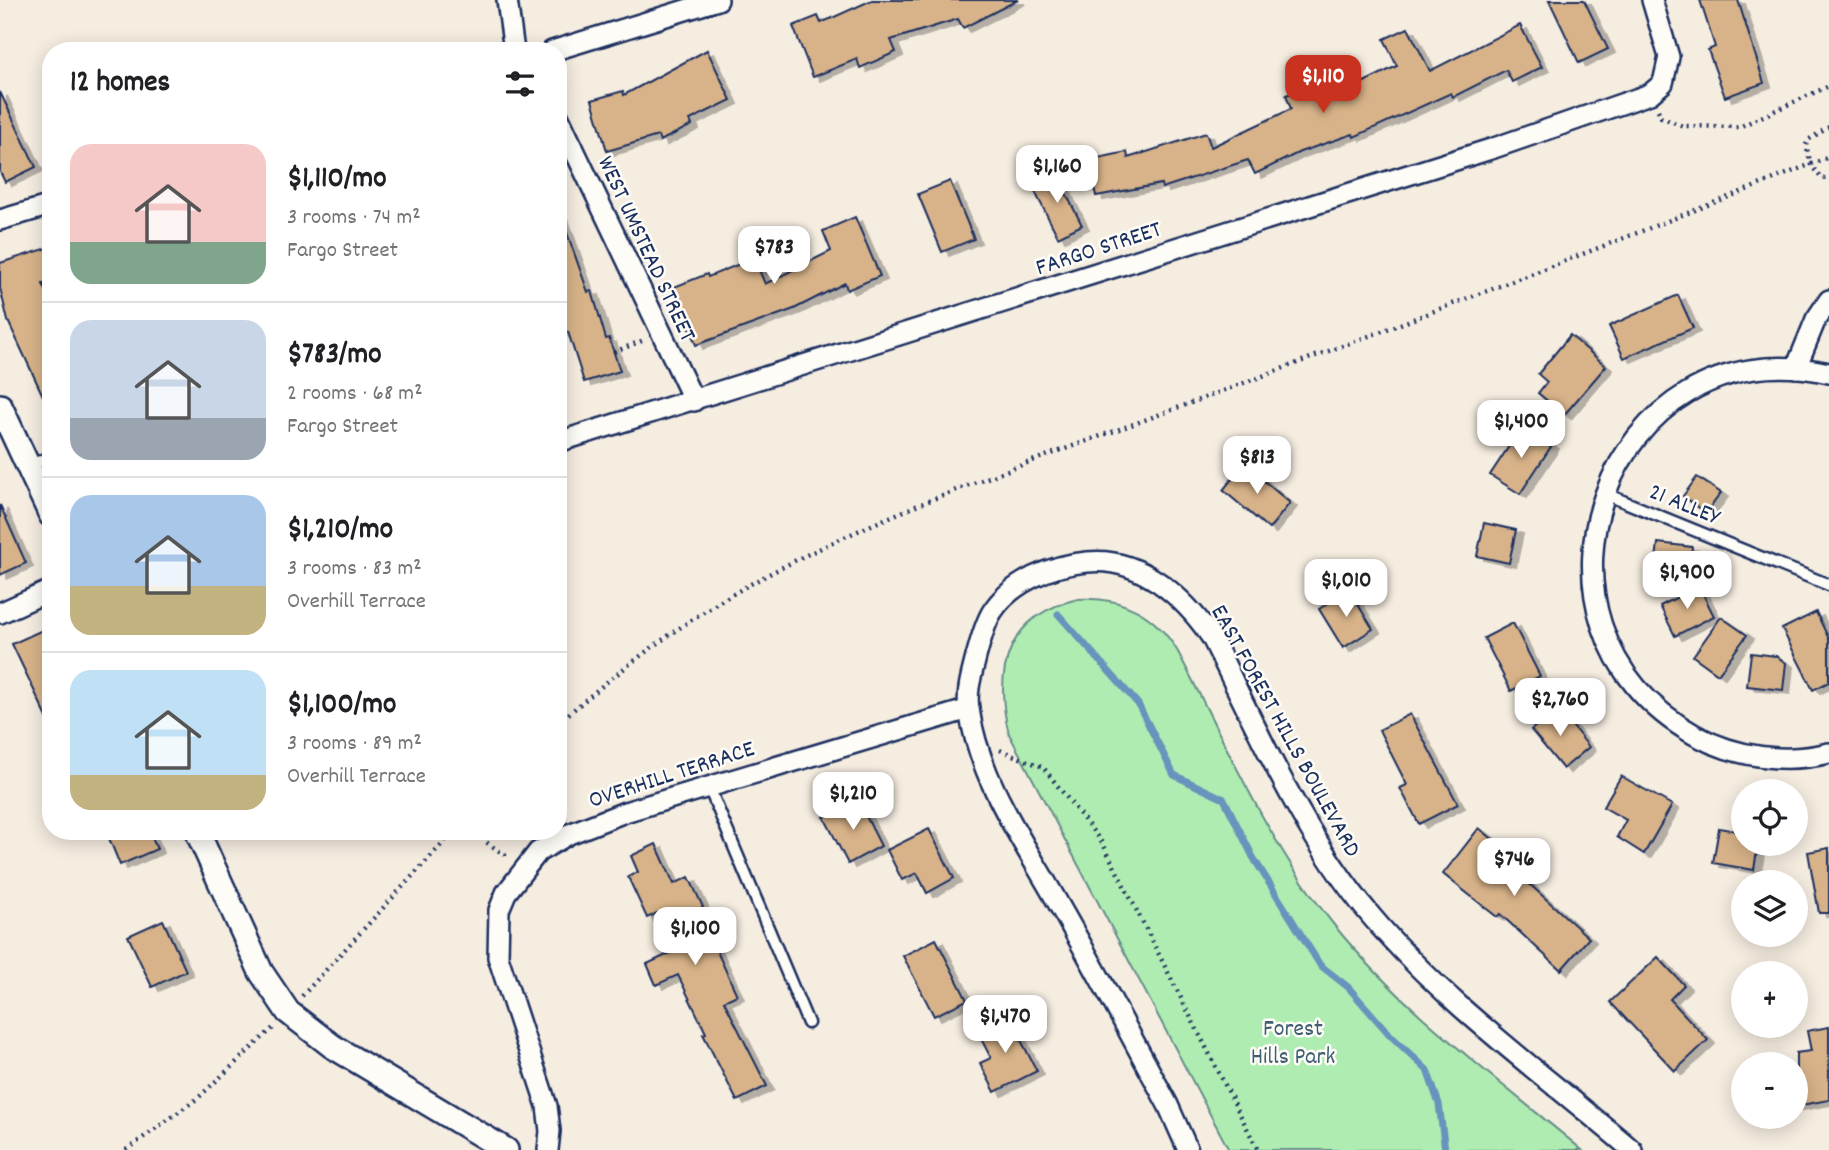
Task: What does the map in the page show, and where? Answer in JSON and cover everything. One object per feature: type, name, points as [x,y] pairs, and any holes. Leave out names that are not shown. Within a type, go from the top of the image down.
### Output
[{"type":"street","points":[[507,0],[511,42]]},
{"type":"street","points":[[567,46],[718,0]]},
{"type":"street","points":[[1650,94],[1663,83],[1669,57],[1653,0]]},
{"type":"street","name":"FARGO STREET","points":[[567,439],[1494,148],[1650,94]]},
{"type":"street","name":"WEST UMSTEAD STREET","points":[[567,135],[694,401]]},
{"type":"street","points":[[0,220],[42,208]]},
{"type":"street","points":[[1796,368],[1816,319],[1829,300]]},
{"type":"street","points":[[1829,373],[1796,368],[1742,372],[1715,381],[1668,407],[1630,445],[1604,493],[1591,550],[1591,579],[1605,636],[1618,663],[1655,708],[1679,726],[1732,750],[1790,758],[1829,753]]},
{"type":"street","points":[[0,406],[42,495]]},
{"type":"street","name":"EAST FOREST HILLS BOULEVARD","points":[[1188,1150],[1168,1105],[1010,817],[975,736],[969,709],[968,690],[991,614],[1021,583],[1047,572],[1087,562],[1130,568],[1170,590],[1195,613],[1212,638],[1301,813],[1338,872],[1371,916],[1430,978],[1632,1150]]},
{"type":"street","points":[[0,613],[42,594]]},
{"type":"street","name":"OVERHILL TERRACE","points":[[567,835],[708,785],[969,709]]},
{"type":"street","points":[[201,840],[261,972],[288,1012],[332,1046],[506,1150]]},
{"type":"street","name":"OVERHILL TERRACE","points":[[548,1150],[550,1130],[547,1106],[498,957],[499,910],[508,890],[538,852],[559,840]]},
{"type":"lane","points":[[28,466],[42,460]]},
{"type":"lane","name":"21 ALLEY","points":[[1604,493],[1829,585]]},
{"type":"lane","points":[[708,785],[808,1023]]},
{"type":"path","points":[[1650,94],[1661,117],[1683,126],[1739,127],[1829,86]]},
{"type":"path","points":[[1829,127],[1808,140],[1806,145],[1811,165],[1822,179],[1829,178]]},
{"type":"path","points":[[567,715],[592,693],[679,631],[754,582],[835,541],[1024,464],[1367,337],[1829,157]]},
{"type":"path","points":[[614,352],[661,332]]},
{"type":"path","points":[[975,736],[1003,752],[1043,768],[1103,844],[1258,1150]]},
{"type":"path","points":[[302,997],[446,840]]},
{"type":"path","points":[[483,840],[505,855],[508,890]]},
{"type":"path","points":[[126,1150],[198,1098],[273,1028]]},
{"type":"green space","name":"Forest Hills Park","points":[[1078,599],[1123,604],[1159,627],[1178,652],[1268,827],[1310,894],[1334,925],[1361,957],[1421,1016],[1582,1150],[1229,1150],[1009,734],[1003,688],[1005,667],[1011,648],[1021,632],[1035,618],[1054,607]]},
{"type":"building","points":[[872,0],[1018,0],[963,28],[958,19],[891,40],[896,52],[860,68],[857,59],[813,77],[793,26],[818,16],[821,23]]},
{"type":"building","points":[[1549,0],[1584,0],[1608,49],[1579,63]]},
{"type":"building","points":[[1700,0],[1738,0],[1764,83],[1725,97],[1708,50],[1715,47]]},
{"type":"building","points":[[1520,25],[1542,67],[1512,82],[1506,70],[1453,97],[1451,93],[1354,137],[1353,134],[1300,152],[1255,174],[1248,160],[1162,188],[1161,184],[1096,196],[1088,160],[1127,152],[1128,158],[1206,133],[1211,147],[1291,109],[1286,95],[1319,84],[1325,101],[1397,66],[1384,39],[1408,28],[1430,71]]},
{"type":"building","points":[[707,50],[731,100],[690,120],[692,125],[660,141],[658,136],[607,151],[592,100],[623,91],[624,95]]},
{"type":"building","points":[[0,92],[36,167],[5,182],[0,172]]},
{"type":"building","points":[[1056,174],[1082,225],[1058,237],[1032,186]]},
{"type":"building","points":[[950,181],[974,239],[942,252],[918,194]]},
{"type":"building","points":[[855,217],[880,276],[847,290],[845,283],[794,309],[696,345],[674,287],[707,274],[708,277],[754,258],[765,284],[831,251],[823,231]]},
{"type":"building","points":[[567,233],[588,292],[592,291],[606,339],[609,338],[620,371],[584,382],[568,332]]},
{"type":"building","points":[[42,250],[42,394],[8,321],[0,288],[0,263]]},
{"type":"building","points":[[1678,295],[1693,328],[1624,358],[1609,326]]},
{"type":"building","points":[[1570,335],[1606,366],[1564,415],[1538,393],[1547,382],[1538,374]]},
{"type":"building","points":[[1523,425],[1552,445],[1520,494],[1490,475]]},
{"type":"building","points":[[1244,464],[1290,503],[1269,529],[1223,490]]},
{"type":"building","points":[[1697,477],[1721,493],[1706,513],[1683,496]]},
{"type":"building","points":[[0,505],[26,563],[0,575]]},
{"type":"building","points":[[1484,523],[1516,530],[1509,563],[1477,556]]},
{"type":"building","points":[[1658,543],[1692,547],[1690,567],[1697,581],[1654,577]]},
{"type":"building","points":[[1699,586],[1714,616],[1675,636],[1660,606]]},
{"type":"building","points":[[1349,590],[1373,629],[1343,648],[1319,609]]},
{"type":"building","points":[[1816,612],[1829,639],[1829,682],[1813,690],[1782,629]]},
{"type":"building","points":[[1721,617],[1747,635],[1718,674],[1693,656]]},
{"type":"building","points":[[1513,623],[1540,676],[1511,691],[1484,638]]},
{"type":"building","points":[[42,630],[42,707],[12,644]]},
{"type":"building","points":[[1751,653],[1776,656],[1786,663],[1783,690],[1747,686]]},
{"type":"building","points":[[1558,708],[1589,747],[1563,769],[1531,730]]},
{"type":"building","points":[[1410,714],[1458,804],[1419,824],[1400,788],[1407,785],[1379,730]]},
{"type":"building","points":[[1621,776],[1672,805],[1644,854],[1617,837],[1626,820],[1603,807]]},
{"type":"building","points":[[858,800],[881,846],[848,864],[824,817]]},
{"type":"building","points":[[1479,828],[1533,872],[1526,881],[1589,938],[1561,970],[1500,914],[1497,917],[1443,874]]},
{"type":"building","points":[[1719,828],[1731,830],[1731,856],[1756,856],[1754,870],[1713,863]]},
{"type":"building","points":[[929,829],[954,878],[927,893],[917,873],[902,880],[887,850]]},
{"type":"building","points":[[110,840],[153,840],[157,849],[120,865]]},
{"type":"building","points":[[656,844],[674,884],[689,877],[703,907],[698,910],[737,995],[724,1001],[767,1086],[737,1101],[703,1034],[706,1033],[678,975],[656,985],[647,964],[675,951],[657,913],[647,918],[628,877],[638,872],[631,856]]},
{"type":"building","points":[[1829,848],[1829,913],[1819,913],[1808,852]]},
{"type":"building","points":[[163,920],[186,971],[152,987],[128,936]]},
{"type":"building","points":[[936,939],[967,1000],[934,1016],[903,956]]},
{"type":"building","points":[[1658,957],[1684,985],[1670,999],[1708,1040],[1675,1071],[1610,1002]]},
{"type":"building","points":[[1009,1017],[1037,1071],[995,1092],[980,1063],[991,1058],[978,1033]]},
{"type":"building","points":[[1829,1027],[1829,1100],[1808,1104],[1808,1052],[1804,1052],[1811,1051],[1808,1031]]},
{"type":"waterway","points":[[1058,614],[1138,704],[1174,775],[1224,799],[1253,857],[1320,965],[1348,987],[1390,1035],[1427,1070],[1439,1104],[1445,1150]]}]
